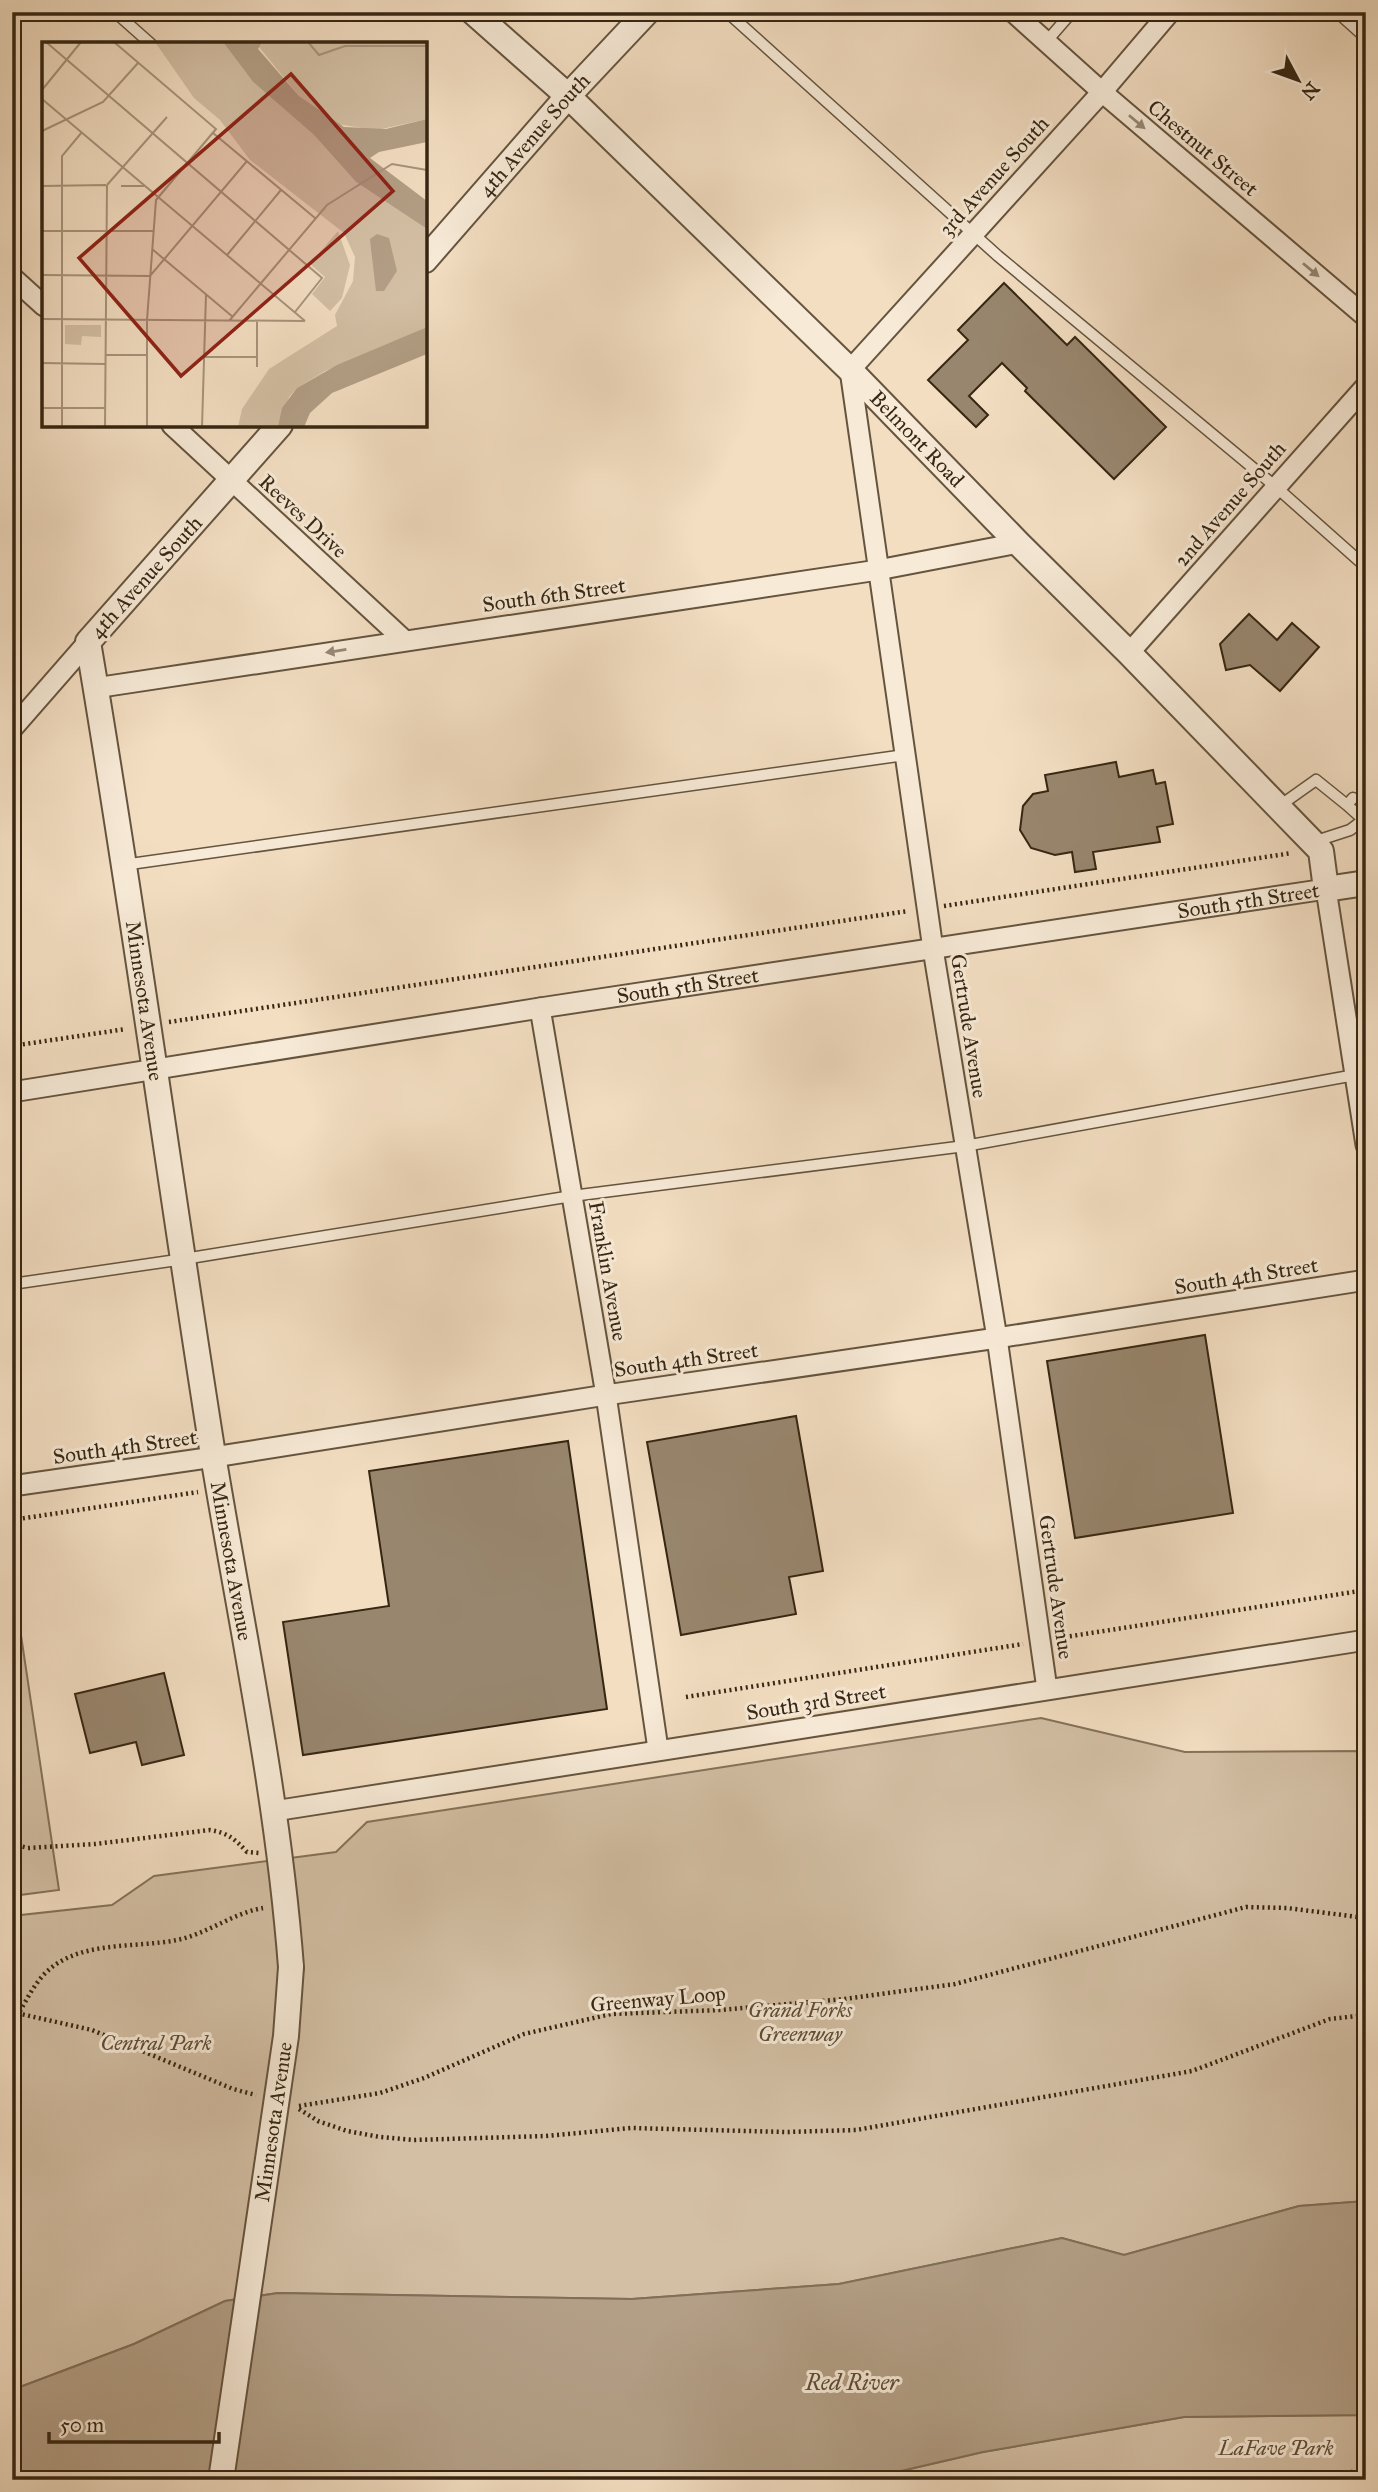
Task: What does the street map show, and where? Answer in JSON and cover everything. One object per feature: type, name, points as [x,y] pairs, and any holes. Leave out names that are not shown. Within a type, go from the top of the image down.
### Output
[{"type":"street","name":"Belmont Road","points":[[473,12],[568,96],[850,370],[1315,846]]},
{"type":"street","name":"4th Avenue South","points":[[427,258],[568,96],[647,12]]},
{"type":"street","name":"Chestnut Street","points":[[1013,12],[1102,92],[1366,317]]},
{"type":"street","name":"3rd Avenue South","points":[[850,370],[1102,92],[1170,12]]},
{"type":"street","points":[[12,277],[42,304]]},
{"type":"street","name":"Gertrude Avenue","points":[[850,370],[933,949],[997,1338],[1047,1689]]},
{"type":"street","name":"2nd Avenue South","points":[[1129,653],[1366,386]]},
{"type":"street","name":"Reeves Drive","points":[[174,427],[404,640]]},
{"type":"street","name":"4th Avenue South","points":[[12,729],[279,427]]},
{"type":"street","name":"South 6th Street","points":[[96,688],[878,570],[1018,543]]},
{"type":"street","name":"Minnesota Avenue","points":[[88,642],[214,1457],[280,1850],[291,1967],[286,2036],[221,2480]]},
{"type":"street","points":[[1315,846],[1326,889],[1360,1073],[1366,1146]]},
{"type":"street","name":"South 5th Street","points":[[12,1092],[540,1008],[1366,883]]},
{"type":"street","name":"Franklin Avenue","points":[[540,1008],[606,1395],[658,1749]]},
{"type":"street","name":"South 4th Street","points":[[12,1486],[1366,1280]]},
{"type":"street","name":"South 3rd Street","points":[[274,1811],[1366,1640]]},
{"type":"lane","points":[[115,12],[149,42]]},
{"type":"lane","points":[[727,12],[972,233],[1276,487],[1366,567]]},
{"type":"lane","points":[[1046,42],[1072,12]]},
{"type":"lane","points":[[1337,12],[1366,37]]},
{"type":"lane","points":[[123,865],[905,755]]},
{"type":"lane","points":[[1278,807],[1316,780],[1350,802],[1365,820],[1315,846]]},
{"type":"lane","points":[[12,1284],[572,1196],[965,1146],[1360,1073]]},
{"type":"path","points":[[12,1046],[927,908],[1315,846]]},
{"type":"path","points":[[12,1520],[220,1489]]},
{"type":"path","points":[[12,1844],[28,1848],[95,1844],[210,1829],[234,1838],[247,1852],[280,1850]]},
{"type":"path","points":[[12,2025],[40,1979],[72,1955],[97,1949],[177,1940],[257,1909],[286,1903]]},
{"type":"path","name":"Greenway Loop","points":[[1366,1918],[1287,1908],[1246,1907],[954,1984],[844,1999],[611,2014],[524,2034],[424,2078],[380,2093],[295,2106],[318,2121],[347,2131],[414,2140],[546,2136],[631,2128],[786,2132],[856,2130],[1192,2071],[1330,2019],[1366,2015]]},
{"type":"path","points":[[12,2012],[92,2030],[233,2089],[258,2096]]},
{"type":"path","points":[[1241,2480],[1366,2471]]},
{"type":"green space","points":[[12,1575],[59,1890],[12,1896]]},
{"type":"green space","name":"Grand Forks Greenway","points":[[1041,1718],[1185,1752],[1366,1751],[1366,2201],[1299,2206],[1124,2255],[1062,2238],[839,2284],[632,2299],[278,2293],[225,2301],[134,2344],[12,2390],[12,1916],[112,1905],[154,1876],[336,1852],[367,1822]]},
{"type":"green space","name":"LaFave Park","points":[[1366,2415],[1366,2480],[862,2480],[983,2452],[1184,2417]]},
{"type":"water","name":"Red River","points":[[1366,2201],[1366,2415],[1184,2417],[983,2452],[862,2480],[12,2480],[12,2390],[134,2344],[225,2301],[278,2293],[632,2299],[839,2284],[1062,2238],[1124,2255],[1299,2206]]},
{"type":"building","points":[[1004,283],[1067,345],[1075,337],[1166,427],[1114,479],[1025,391],[1027,388],[1002,363],[969,396],[988,415],[976,427],[928,380],[968,340],[958,330]]},
{"type":"building","points":[[1249,614],[1277,640],[1292,623],[1319,647],[1280,691],[1250,665],[1226,670],[1220,644]]},
{"type":"building","points":[[1116,762],[1119,777],[1153,770],[1156,784],[1165,782],[1173,824],[1157,827],[1160,842],[1093,852],[1096,869],[1075,872],[1072,852],[1055,855],[1031,848],[1020,830],[1023,806],[1033,794],[1048,791],[1045,775]]},
{"type":"building","points":[[1205,1335],[1233,1513],[1075,1538],[1047,1361]]},
{"type":"building","points":[[796,1416],[823,1571],[789,1577],[796,1614],[681,1635],[647,1442]]},
{"type":"building","points":[[568,1441],[607,1709],[303,1755],[283,1622],[389,1606],[369,1471]]},
{"type":"building","points":[[164,1673],[184,1755],[142,1765],[136,1742],[90,1753],[75,1694]]},
{"type":"park label","name":"Central Park","points":[[156,2043]]}]
